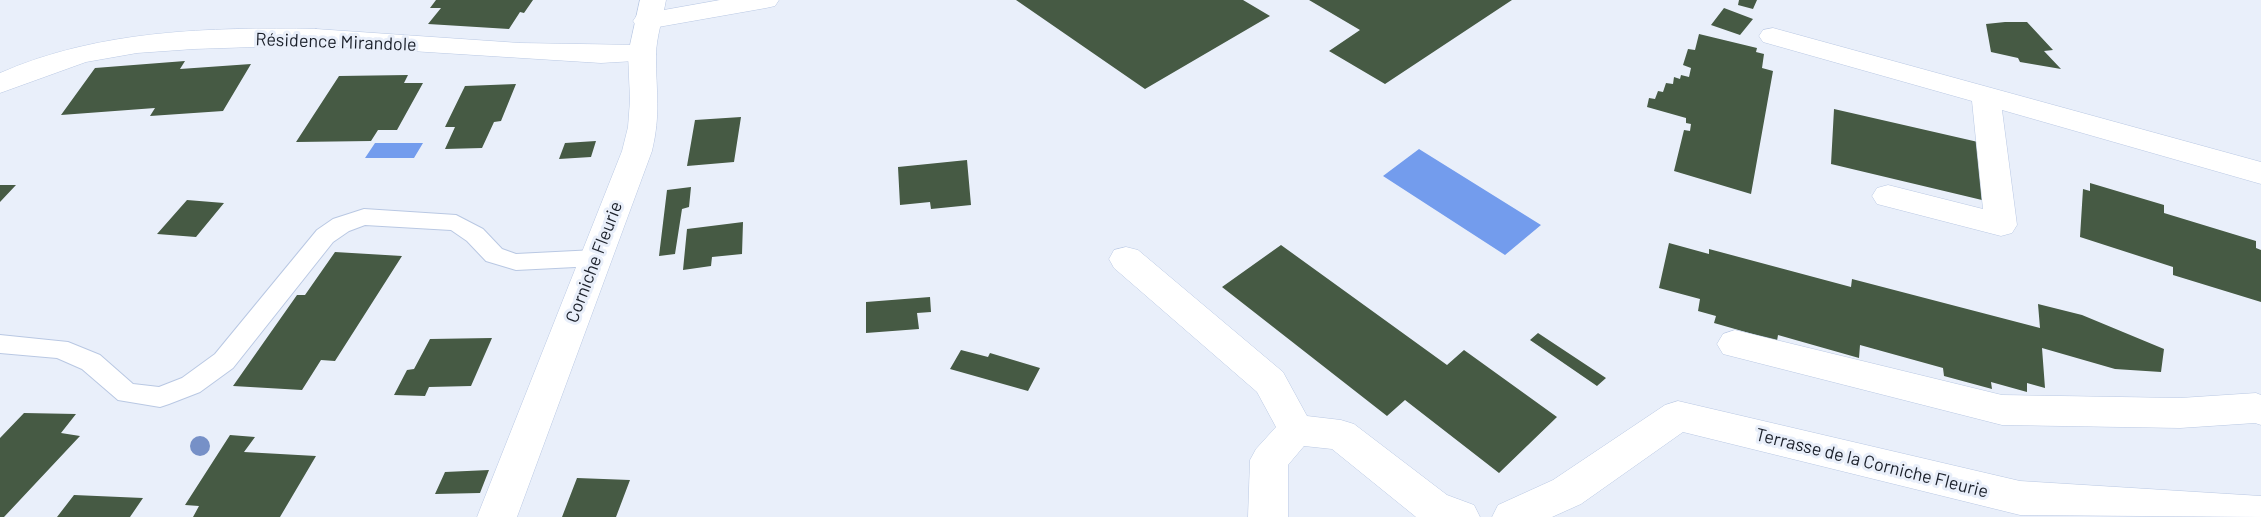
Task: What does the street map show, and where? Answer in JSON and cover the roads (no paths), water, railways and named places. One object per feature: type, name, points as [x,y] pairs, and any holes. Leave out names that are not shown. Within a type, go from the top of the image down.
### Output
[{"type":"street","points":[[650,10],[766,0]]},
{"type":"street","name":"Corniche Fleurie","points":[[497,517],[637,151],[643,127],[645,100],[642,54],[650,10]]},
{"type":"street","points":[[1773,36],[2261,173]]},
{"type":"street","name":"Résidence Mirandole","points":[[0,84],[30,69],[83,52],[145,42],[314,37],[589,56],[642,54]]},
{"type":"street","points":[[1888,196],[2001,225],[1986,97]]},
{"type":"street","points":[[1126,259],[1270,382],[1296,430]]},
{"type":"street","points":[[1736,344],[2002,410],[2180,413],[2256,408],[2261,410]]},
{"type":"street","name":"Terrasse de la Corniche Fleurie","points":[[1512,517],[1567,492],[1678,416],[2020,498],[2261,513]]},
{"type":"street","points":[[1268,517],[1269,460],[1296,430]]},
{"type":"street","points":[[1296,430],[1341,435],[1434,508],[1460,517]]},
{"type":"lane","points":[[0,344],[60,349],[92,362],[127,393],[160,397],[191,385],[224,361],[325,236],[341,225],[364,218],[456,223],[475,235],[494,255],[516,262],[595,258]]},
{"type":"water","points":[[375,143],[423,143],[414,158],[365,158]]},
{"type":"water","points":[[1419,149],[1541,225],[1505,255],[1383,176]]}]
